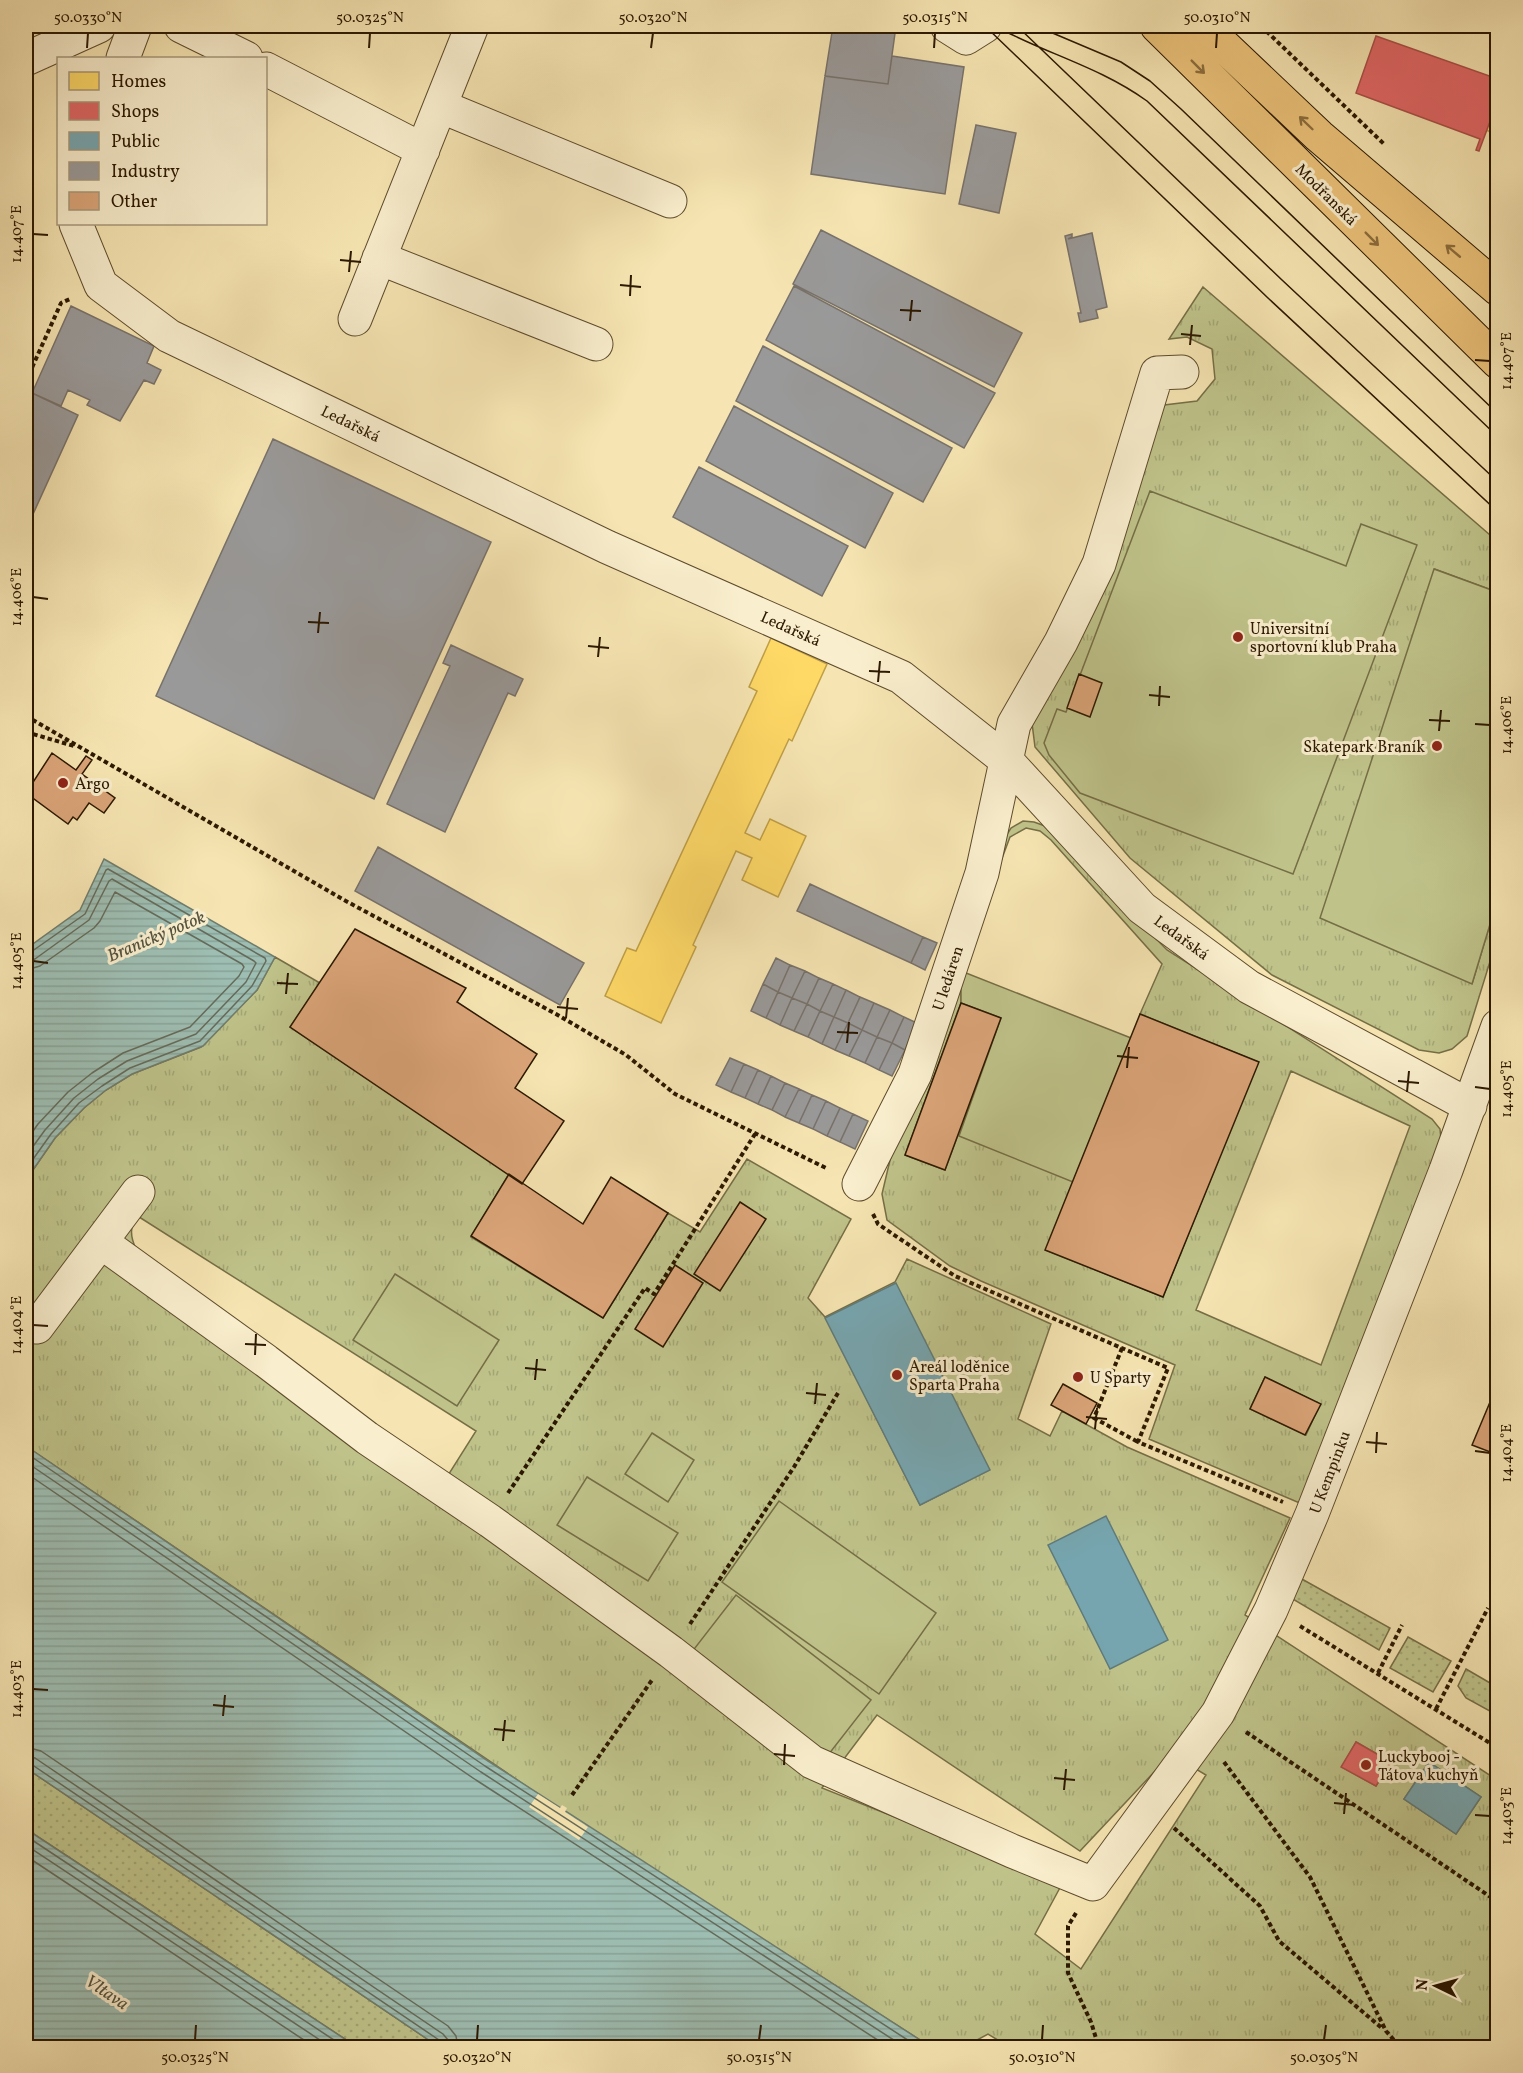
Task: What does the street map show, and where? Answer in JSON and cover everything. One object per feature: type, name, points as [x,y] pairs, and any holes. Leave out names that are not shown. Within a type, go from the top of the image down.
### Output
[{"type":"main road","name":"Modřanská","points":[[1156,26],[1497,362]]},
{"type":"main road","points":[[1203,26],[1319,136],[1497,289]]},
{"type":"street","points":[[26,59],[99,26]]},
{"type":"street","points":[[123,57],[135,26]]},
{"type":"street","points":[[181,26],[244,57]]},
{"type":"street","points":[[355,319],[472,26]]},
{"type":"street","points":[[947,26],[966,38],[985,26]]},
{"type":"street","points":[[267,70],[423,150]]},
{"type":"street","points":[[440,106],[670,201]]},
{"type":"street","points":[[76,225],[101,285]]},
{"type":"street","points":[[379,258],[596,344]]},
{"type":"street","name":"Ledařská","points":[[101,285],[169,336],[607,547],[901,677],[1006,760],[1142,908],[1249,987],[1470,1106]]},
{"type":"street","name":"U ledáren","points":[[859,1184],[915,1074],[982,873],[1014,724],[1061,642],[1099,564],[1157,374],[1182,372]]},
{"type":"street","name":"U Kempinku","points":[[1093,1884],[1211,1724],[1271,1610],[1312,1514],[1470,1106],[1497,1026]]},
{"type":"street","points":[[37,1327],[138,1192]]},
{"type":"street","points":[[101,1242],[266,1361],[367,1438],[490,1521],[671,1652],[812,1762],[1012,1851],[1093,1884]]},
{"type":"path","points":[[1261,26],[1388,147]]},
{"type":"path","points":[[26,381],[61,303],[101,285]]},
{"type":"path","points":[[26,716],[344,900],[556,1014],[626,1055],[675,1094],[859,1184],[878,1224],[955,1276],[1168,1368],[1138,1442]]},
{"type":"path","points":[[26,732],[79,748]]},
{"type":"path","points":[[490,1521],[645,1288],[654,1294],[755,1134]]},
{"type":"path","points":[[1122,1348],[1094,1418],[1138,1442],[1312,1514]]},
{"type":"path","points":[[572,1795],[671,1652],[794,1467],[838,1393]]},
{"type":"path","points":[[1436,1709],[1488,1608]]},
{"type":"path","points":[[1271,1610],[1497,1748]]},
{"type":"path","points":[[1378,1674],[1402,1625]]},
{"type":"path","points":[[1211,1724],[1497,1902]]},
{"type":"path","points":[[1211,1724],[1310,1877],[1386,2031]]},
{"type":"path","points":[[1150,1807],[1260,1906],[1279,1941],[1386,2031],[1401,2048]]},
{"type":"path","points":[[1093,1884],[1068,1926],[1068,1973],[1091,2022],[1099,2048]]},
{"type":"green space","points":[[1203,287],[1497,541],[1497,592],[1435,569],[1472,984],[1497,901],[1497,939],[1467,1036],[1452,1049],[1439,1053],[1419,1050],[1272,975],[1130,858],[1035,747],[1032,723],[1156,406],[1197,401],[1215,379],[1212,349],[1187,337],[1169,339]]},
{"type":"green space","name":"Universitní sportovní klub Praha","points":[[1150,491],[1346,566],[1361,524],[1417,545],[1293,874],[1080,793],[1049,755],[1044,743],[1057,709],[1066,712]]},
{"type":"green space","name":"Skatepark Braník","points":[[1434,569],[1497,592],[1497,901],[1472,984],[1320,918]]},
{"type":"green space","points":[[1023,821],[1045,826],[1167,950],[1432,1119],[1440,1129],[1441,1140],[1302,1504],[1149,1439],[1175,1365],[950,1266],[887,1220],[882,1194],[890,1160],[1004,839],[1011,828]],"holes":[[[1026,828],[1040,831],[1051,840],[1162,964],[1140,1014],[1258,1062],[1163,1297],[1046,1250],[1073,1182],[1001,1018],[945,1170],[905,1155],[961,1003],[961,971],[1004,853],[1010,837]],[[1291,1071],[1410,1126],[1321,1365],[1196,1310]],[[1265,1377],[1320,1404],[1306,1435],[1250,1409]]]},
{"type":"green space","points":[[275,957],[320,983],[290,1027],[509,1174],[471,1237],[603,1318],[668,1213],[700,1232],[747,1159],[851,1219],[808,1298],[825,1317],[895,1282],[907,1259],[1051,1324],[1018,1419],[1050,1436],[1062,1411],[1127,1447],[1290,1518],[1245,1615],[1497,1780],[1497,2047],[1011,2048],[988,2034],[975,2041],[973,2047],[931,2047],[560,1809],[26,1446],[26,1180],[55,1138],[84,1108],[106,1090],[132,1074],[201,1047],[257,990]],"holes":[[[136,1215],[476,1431],[447,1477],[136,1249],[132,1228]],[[826,1318],[989,1470],[920,1505]],[[877,1715],[1080,1851],[1171,1754],[1206,1775],[1081,1969],[1035,1934],[1062,1884],[822,1788]],[[1356,1742],[1391,1762],[1376,1786],[1342,1767]],[[1429,1762],[1481,1797],[1456,1834],[1404,1799]]]},
{"type":"green space","points":[[961,971],[1131,1038],[1073,1182],[959,1136],[1001,1018],[961,1003]]},
{"type":"green space","points":[[395,1274],[499,1340],[457,1406],[353,1340]]},
{"type":"green space","points":[[652,1433],[694,1460],[668,1502],[625,1474]]},
{"type":"green space","points":[[587,1477],[678,1533],[648,1581],[557,1525]]},
{"type":"green space","points":[[779,1501],[936,1613],[879,1694],[722,1582]]},
{"type":"green space","points":[[1300,1578],[1390,1628],[1379,1650],[1291,1598]]},
{"type":"green space","points":[[736,1595],[871,1700],[825,1759],[691,1653]]},
{"type":"green space","points":[[1408,1637],[1451,1661],[1433,1692],[1390,1668]]},
{"type":"green space","points":[[1466,1669],[1497,1687],[1497,1715],[1466,1698],[1458,1686]]},
{"type":"green space","points":[[26,1768],[439,2047],[357,2047],[26,1829]]},
{"type":"water","name":"Branický potok","points":[[104,859],[275,957],[257,990],[203,1046],[132,1074],[106,1090],[84,1108],[55,1138],[26,1180],[26,949],[80,910]]},
{"type":"water","points":[[26,1446],[488,1761],[931,2047],[439,2047],[26,1768]]},
{"type":"water","name":"Vltava","points":[[26,1829],[357,2047],[26,2047]]},
{"type":"pier","points":[[538,1794],[560,1808],[562,1805],[567,1808],[565,1812],[588,1827],[579,1840],[529,1807]]},
{"type":"building: Homes","points":[[1498,100],[1498,135],[1486,130]]},
{"type":"building: Homes","points":[[771,638],[827,664],[792,741],[789,739],[745,833],[760,840],[770,819],[806,836],[778,897],[742,880],[752,858],[736,851],[693,945],[696,947],[661,1023],[605,996],[627,948],[636,951],[757,691],[749,687]]},
{"type":"building: Shops","points":[[1376,36],[1498,79],[1498,100],[1479,151],[1476,150],[1480,139],[1356,93]]},
{"type":"building: Shops","name":"Luckybooj - Tátova kuchyň","points":[[1356,1742],[1391,1762],[1376,1786],[1341,1767]]},
{"type":"building: Public","points":[[896,1283],[990,1470],[920,1505],[825,1318]]},
{"type":"building: Public","points":[[1106,1516],[1168,1640],[1110,1669],[1048,1545]]},
{"type":"building: Public","points":[[1429,1762],[1481,1797],[1456,1834],[1404,1799]]},
{"type":"building: Industry","points":[[833,26],[896,26],[888,84],[825,76]]},
{"type":"building: Industry","points":[[892,56],[964,67],[945,194],[811,174],[825,76],[888,84]]},
{"type":"building: Industry","points":[[976,125],[1016,133],[999,213],[959,204]]},
{"type":"building: Industry","points":[[821,230],[1022,333],[994,387],[793,284]]},
{"type":"building: Industry","points":[[1092,233],[1107,307],[1096,310],[1098,318],[1080,322],[1078,313],[1081,313],[1065,236],[1072,234],[1072,237],[1068,239]]},
{"type":"building: Industry","points":[[794,286],[995,393],[964,448],[766,340]]},
{"type":"building: Industry","points":[[71,306],[154,346],[147,363],[161,370],[154,384],[144,380],[120,421],[87,405],[90,400],[68,390],[61,406],[32,393]]},
{"type":"building: Industry","points":[[763,346],[952,448],[923,502],[736,401]]},
{"type":"building: Industry","points":[[32,393],[78,415],[29,523],[26,521],[26,406]]},
{"type":"building: Industry","points":[[734,406],[893,493],[865,548],[706,461]]},
{"type":"building: Industry","points":[[273,439],[491,542],[374,799],[156,696]]},
{"type":"building: Industry","points":[[699,467],[848,546],[822,596],[673,517]]},
{"type":"building: Industry","points":[[451,645],[523,679],[515,696],[508,693],[445,832],[387,804],[450,666],[443,663]]},
{"type":"building: Industry","points":[[378,847],[584,963],[560,1005],[355,891]]},
{"type":"building: Industry","points":[[810,884],[923,937],[911,963],[797,911]]},
{"type":"building: Industry","points":[[923,937],[937,943],[925,970],[911,963]]},
{"type":"building: Industry","points":[[776,958],[790,965],[778,992],[763,984]]},
{"type":"building: Industry","points":[[790,965],[805,971],[792,998],[778,992]]},
{"type":"building: Industry","points":[[805,971],[819,978],[807,1004],[792,998]]},
{"type":"building: Industry","points":[[819,978],[833,984],[820,1011],[807,1004]]},
{"type":"building: Industry","points":[[763,984],[778,992],[766,1018],[751,1011]]},
{"type":"building: Industry","points":[[833,984],[846,990],[834,1017],[820,1011]]},
{"type":"building: Industry","points":[[846,990],[860,997],[848,1023],[834,1017]]},
{"type":"building: Industry","points":[[778,992],[792,998],[780,1025],[766,1018]]},
{"type":"building: Industry","points":[[860,997],[874,1003],[862,1030],[848,1023]]},
{"type":"building: Industry","points":[[792,998],[807,1004],[794,1031],[780,1025]]},
{"type":"building: Industry","points":[[874,1003],[890,1010],[877,1037],[862,1030]]},
{"type":"building: Industry","points":[[807,1004],[820,1011],[808,1037],[794,1031]]},
{"type":"building: Industry","points":[[890,1010],[904,1017],[892,1043],[877,1037]]},
{"type":"building: Industry","points":[[820,1011],[834,1017],[822,1044],[808,1037]]},
{"type":"building: Industry","points":[[834,1017],[848,1023],[835,1050],[822,1044]]},
{"type":"building: Industry","points":[[904,1017],[917,1023],[905,1050],[892,1043]]},
{"type":"building: Industry","points":[[848,1023],[862,1030],[849,1056],[835,1050]]},
{"type":"building: Industry","points":[[862,1030],[877,1037],[865,1063],[849,1056]]},
{"type":"building: Industry","points":[[877,1037],[892,1043],[879,1070],[865,1063]]},
{"type":"building: Industry","points":[[892,1043],[905,1050],[892,1076],[879,1070]]},
{"type":"building: Industry","points":[[730,1058],[744,1064],[731,1092],[716,1085]]},
{"type":"building: Industry","points":[[744,1064],[758,1070],[745,1098],[731,1092]]},
{"type":"building: Industry","points":[[758,1070],[771,1076],[758,1104],[745,1098]]},
{"type":"building: Industry","points":[[771,1076],[785,1083],[772,1110],[758,1104]]},
{"type":"building: Industry","points":[[785,1083],[799,1089],[785,1117],[772,1110]]},
{"type":"building: Industry","points":[[799,1089],[812,1095],[799,1123],[785,1117]]},
{"type":"building: Industry","points":[[812,1095],[826,1101],[813,1129],[799,1123]]},
{"type":"building: Industry","points":[[826,1101],[840,1108],[827,1136],[813,1129]]},
{"type":"building: Industry","points":[[840,1108],[853,1114],[840,1142],[827,1136]]},
{"type":"building: Industry","points":[[853,1114],[868,1121],[855,1149],[840,1142]]},
{"type":"building: Other","points":[[1079,674],[1102,683],[1090,717],[1067,708]]},
{"type":"building: Other","name":"Argo","points":[[52,753],[76,770],[86,756],[92,760],[82,774],[115,798],[104,813],[89,803],[77,820],[73,817],[68,824],[26,793]]},
{"type":"building: Other","points":[[355,929],[466,988],[457,1002],[537,1054],[515,1088],[564,1121],[522,1184],[290,1027]]},
{"type":"building: Other","points":[[961,1003],[1001,1018],[945,1170],[905,1155]]},
{"type":"building: Other","points":[[1140,1014],[1259,1062],[1163,1297],[1045,1250]]},
{"type":"building: Other","points":[[509,1174],[583,1224],[611,1177],[668,1213],[603,1318],[471,1236]]},
{"type":"building: Other","points":[[740,1202],[766,1219],[720,1291],[694,1274]]},
{"type":"building: Other","points":[[675,1265],[703,1283],[663,1347],[635,1329]]},
{"type":"building: Other","points":[[1265,1377],[1321,1404],[1305,1435],[1250,1409]]},
{"type":"building: Other","points":[[1063,1384],[1097,1403],[1086,1424],[1051,1405]]},
{"type":"building: Other","points":[[1493,1395],[1498,1397],[1498,1455],[1472,1445]]},
{"type":"tram line","points":[[985,26],[1268,298],[1498,512]]},
{"type":"tram line","points":[[995,26],[1110,78],[1147,101],[1498,437]]},
{"type":"tram line","points":[[1017,26],[1282,280],[1498,482]]},
{"type":"tram line","points":[[1036,26],[1121,62],[1150,81],[1498,414]]},
{"type":"place","name":"Universitní sportovní klub Praha","points":[[1238,637]]},
{"type":"place","name":"Skatepark Braník","points":[[1437,746]]},
{"type":"place","name":"Argo","points":[[63,783]]},
{"type":"place","name":"Areál loděnice Sparta Praha","points":[[897,1375]]},
{"type":"place","name":"U Sparty","points":[[1078,1377]]},
{"type":"place","name":"Luckybooj - Tátova kuchyň","points":[[1366,1765]]}]
